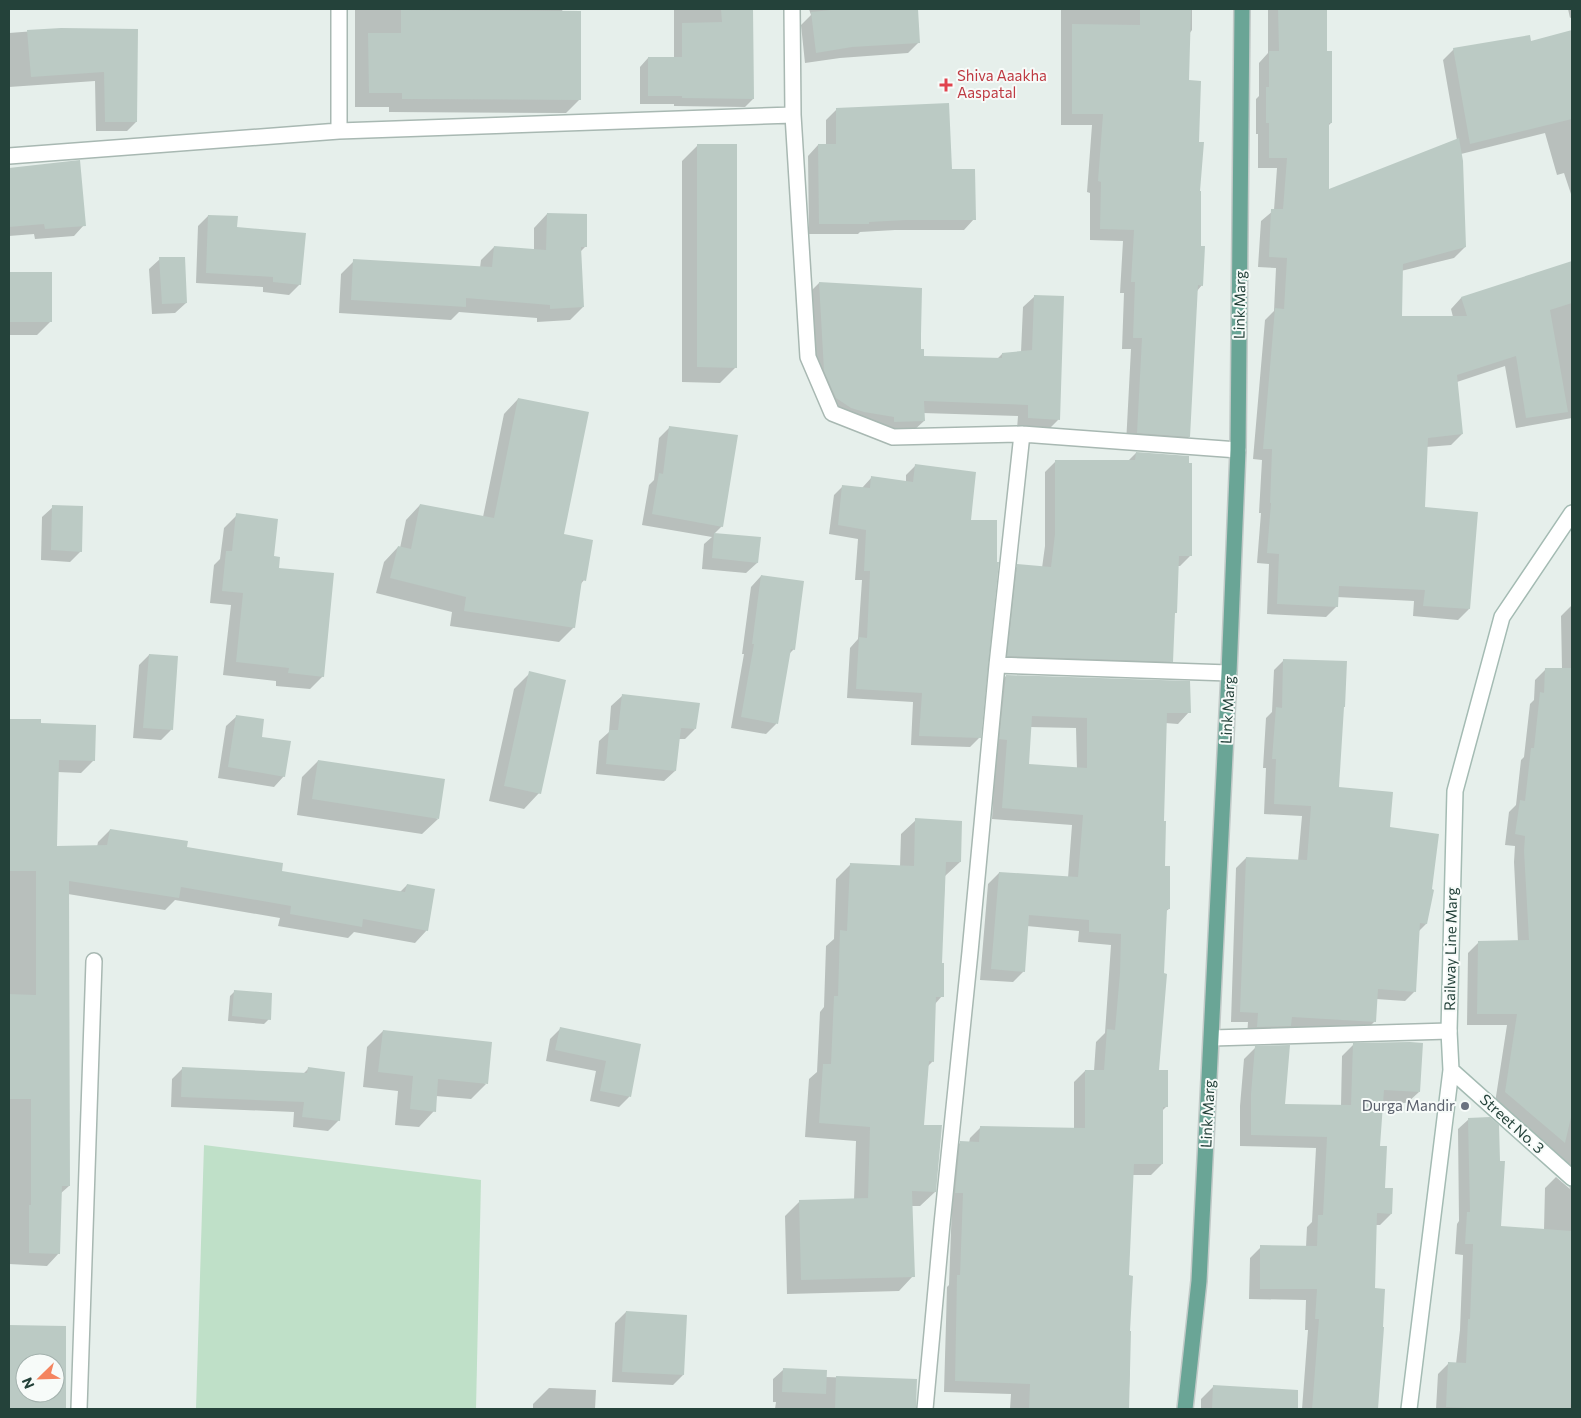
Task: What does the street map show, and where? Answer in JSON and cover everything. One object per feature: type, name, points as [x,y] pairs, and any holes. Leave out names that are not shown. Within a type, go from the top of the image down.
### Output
[{"type":"main road","name":"Link Marg","points":[[1185,1409],[1199,1281],[1229,673],[1238,450],[1242,9]]},
{"type":"street","points":[[339,9],[339,131]]},
{"type":"street","points":[[792,9],[793,115],[808,358],[832,413],[893,437],[1022,434],[1238,450]]},
{"type":"street","points":[[9,156],[339,131],[793,115]]},
{"type":"street","points":[[925,1409],[997,665],[1022,434]]},
{"type":"street","name":"Railway Line Marg","points":[[1409,1409],[1451,1070],[1449,1031],[1455,791],[1502,617],[1572,513]]},
{"type":"street","points":[[997,665],[1229,673]]},
{"type":"street","points":[[79,1409],[94,961]]},
{"type":"street","points":[[1212,1038],[1449,1031]]},
{"type":"street","name":"Street No. 3","points":[[1451,1070],[1572,1178]]},
{"type":"green space","points":[[204,1145],[481,1180],[476,1409],[196,1409]]},
{"type":"building","points":[[721,9],[753,9],[754,99],[648,96],[648,57],[682,57],[682,23],[722,22]]},
{"type":"building","points":[[841,9],[918,9],[920,43],[852,47],[816,53],[811,12]]},
{"type":"building","points":[[1140,9],[1191,9],[1189,80],[1201,81],[1199,142],[1204,142],[1200,191],[1201,246],[1205,246],[1203,286],[1198,285],[1190,437],[1137,433],[1142,338],[1133,338],[1135,282],[1131,282],[1134,230],[1100,229],[1101,182],[1098,181],[1103,114],[1072,114],[1072,24],[1140,25]]},
{"type":"building","points":[[1278,9],[1327,9],[1327,51],[1332,51],[1332,123],[1329,123],[1329,189],[1459,138],[1463,161],[1466,247],[1403,264],[1402,316],[1467,316],[1461,297],[1572,261],[1572,303],[1550,310],[1568,412],[1526,418],[1516,356],[1457,375],[1463,434],[1428,438],[1425,507],[1478,512],[1470,609],[1423,606],[1425,590],[1339,586],[1338,607],[1277,604],[1279,554],[1267,553],[1271,503],[1272,449],[1263,449],[1275,308],[1284,309],[1287,258],[1269,257],[1271,209],[1283,209],[1287,158],[1269,158],[1269,123],[1266,123],[1269,51],[1279,51]]},
{"type":"building","points":[[401,10],[581,11],[581,100],[402,99],[402,93],[369,93],[368,33],[401,33]]},
{"type":"building","points":[[61,28],[138,29],[137,122],[105,122],[104,72],[31,77],[27,30]]},
{"type":"building","points":[[1572,30],[1572,119],[1470,144],[1453,48],[1530,35],[1531,41]]},
{"type":"building","points":[[949,103],[952,169],[975,169],[976,220],[906,220],[869,222],[869,224],[819,224],[818,144],[836,144],[836,108]]},
{"type":"building","points":[[697,144],[737,144],[737,368],[697,367]]},
{"type":"building","points":[[80,160],[86,226],[45,229],[44,224],[9,227],[9,168]]},
{"type":"building","points":[[547,213],[587,214],[587,247],[581,247],[584,307],[550,309],[550,305],[466,298],[466,307],[351,300],[353,259],[492,267],[494,246],[546,250]]},
{"type":"building","points":[[208,215],[238,216],[237,227],[306,233],[301,285],[273,282],[273,277],[206,273]]},
{"type":"building","points":[[159,257],[185,257],[187,303],[162,304]]},
{"type":"building","points":[[9,272],[52,272],[52,322],[9,322]]},
{"type":"building","points":[[819,282],[922,288],[921,349],[924,349],[924,356],[1002,358],[1002,353],[1032,350],[1034,295],[1064,296],[1060,420],[1028,418],[1028,405],[924,401],[925,421],[894,422],[894,417],[851,408],[836,398],[824,371]]},
{"type":"building","points":[[518,398],[589,412],[564,534],[593,540],[586,581],[582,580],[575,628],[464,611],[466,597],[390,578],[398,546],[411,549],[420,504],[494,518]]},
{"type":"building","points":[[669,426],[738,435],[723,527],[652,514],[659,473],[663,474]]},
{"type":"building","points":[[1136,452],[1189,456],[1189,463],[1192,463],[1192,556],[1179,556],[1173,662],[1007,656],[1017,564],[1051,567],[1055,534],[1055,460],[1135,460]]},
{"type":"building","points":[[915,464],[976,472],[971,520],[997,520],[997,562],[999,562],[981,738],[919,736],[922,693],[856,689],[859,637],[867,638],[870,571],[864,571],[866,530],[838,525],[842,485],[870,488],[871,476],[913,482]]},
{"type":"building","points":[[52,505],[83,506],[82,552],[51,550]]},
{"type":"building","points":[[236,513],[278,519],[274,556],[280,557],[279,568],[334,573],[324,677],[288,673],[289,668],[236,662],[243,593],[222,591],[226,551],[232,551]]},
{"type":"building","points":[[714,533],[761,537],[758,563],[712,558]]},
{"type":"building","points":[[761,575],[804,581],[795,650],[791,649],[778,724],[741,717],[754,644],[752,644]]},
{"type":"building","points":[[149,654],[178,656],[173,730],[143,728]]},
{"type":"building","points":[[1283,659],[1347,661],[1339,787],[1393,792],[1390,827],[1439,834],[1432,889],[1434,890],[1427,924],[1420,923],[1416,992],[1378,989],[1376,1022],[1292,1017],[1291,1026],[1257,1027],[1258,1013],[1240,1012],[1246,857],[1307,860],[1311,806],[1274,804],[1276,759],[1272,759],[1276,707],[1282,708]]},
{"type":"building","points":[[1545,668],[1572,668],[1572,1113],[1565,1143],[1505,1092],[1517,1014],[1477,1014],[1478,941],[1529,940],[1524,851],[1525,836],[1515,834],[1520,800],[1525,801],[1531,748],[1534,748],[1540,692],[1544,693]]},
{"type":"building","points":[[529,671],[566,680],[541,794],[504,786]]},
{"type":"building","points":[[1006,675],[1190,681],[1191,713],[1167,713],[1164,821],[1166,821],[1165,866],[1170,866],[1170,909],[1167,909],[1164,973],[1167,974],[1159,1070],[1168,1070],[1168,1107],[1163,1107],[1163,1164],[1134,1164],[1129,1275],[1133,1276],[1129,1409],[1029,1409],[1030,1384],[955,1381],[957,1275],[960,1275],[963,1193],[955,1193],[960,1141],[979,1142],[980,1126],[1085,1128],[1085,1070],[1104,1070],[1107,1029],[1115,1030],[1120,973],[1121,934],[1089,932],[1089,920],[1029,915],[1025,972],[991,969],[999,872],[1078,877],[1083,815],[1002,808],[1007,740],[999,739]],"holes":[[[1032,716],[1087,718],[1087,768],[1029,764]]]},
{"type":"building","points":[[622,694],[700,703],[696,729],[681,728],[676,771],[606,764],[609,730],[618,730]]},
{"type":"building","points":[[236,715],[264,719],[262,737],[291,741],[285,777],[228,767]]},
{"type":"building","points":[[9,719],[41,719],[41,723],[96,725],[95,761],[59,760],[57,846],[107,845],[110,829],[188,841],[187,847],[283,863],[282,871],[405,892],[407,884],[435,889],[428,931],[363,919],[362,927],[290,914],[291,906],[181,887],[179,898],[69,881],[70,1186],[62,1186],[60,1254],[29,1253],[31,1099],[9,1099],[9,994],[36,995],[36,871],[9,871]]},
{"type":"building","points":[[318,760],[445,779],[439,819],[312,799]]},
{"type":"building","points":[[915,818],[962,821],[961,862],[946,862],[942,963],[944,963],[944,997],[936,997],[934,1062],[929,1061],[924,1125],[942,1125],[936,1192],[912,1191],[915,1277],[801,1280],[799,1200],[868,1198],[870,1127],[819,1123],[823,1064],[831,1064],[834,996],[838,996],[840,930],[847,931],[850,863],[914,866]]},
{"type":"building","points":[[234,990],[272,993],[271,1020],[232,1016]]},
{"type":"building","points":[[560,1027],[641,1044],[631,1097],[600,1091],[606,1061],[555,1050]]},
{"type":"building","points":[[383,1030],[492,1042],[488,1084],[438,1079],[436,1112],[410,1109],[413,1076],[378,1072]]},
{"type":"building","points":[[1353,1043],[1423,1043],[1420,1092],[1384,1090],[1380,1146],[1387,1146],[1385,1188],[1393,1188],[1392,1214],[1377,1213],[1375,1288],[1385,1289],[1378,1409],[1312,1409],[1319,1319],[1315,1319],[1317,1289],[1260,1289],[1260,1245],[1317,1246],[1318,1215],[1323,1215],[1327,1137],[1251,1135],[1251,1094],[1255,1046],[1290,1045],[1285,1104],[1351,1105]]},
{"type":"building","points":[[182,1067],[307,1073],[308,1067],[345,1072],[340,1121],[302,1117],[304,1102],[181,1097]]},
{"type":"building","points":[[1490,1117],[1499,1125],[1500,1161],[1505,1161],[1501,1226],[1572,1231],[1572,1386],[1570,1409],[1446,1407],[1448,1362],[1466,1363],[1468,1319],[1470,1319],[1473,1244],[1465,1244],[1467,1212],[1470,1212],[1468,1118]]},
{"type":"building","points":[[626,1311],[687,1315],[684,1375],[622,1372]]},
{"type":"building","points":[[9,1325],[66,1326],[66,1409],[9,1409]]},
{"type":"building","points":[[783,1368],[827,1370],[826,1394],[782,1392]]},
{"type":"building","points":[[836,1376],[917,1379],[916,1409],[835,1409]]},
{"type":"building","points":[[1213,1385],[1298,1390],[1298,1409],[1212,1409]]},
{"type":"place","name":"Shiva Aaakha Aaspatal","points":[[946,85]]},
{"type":"place","name":"Durga Mandir","points":[[1465,1106]]}]
